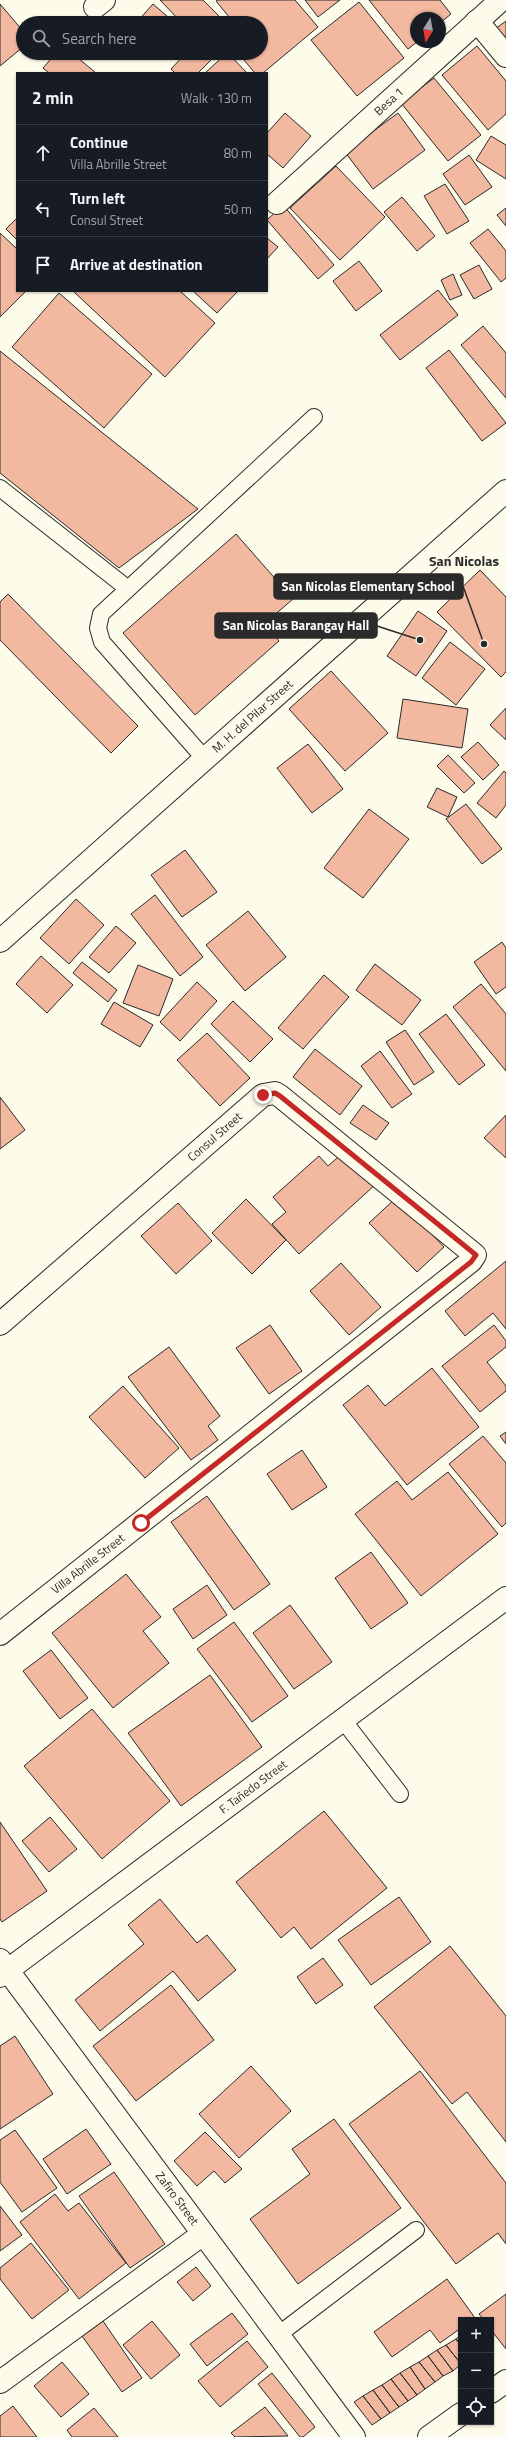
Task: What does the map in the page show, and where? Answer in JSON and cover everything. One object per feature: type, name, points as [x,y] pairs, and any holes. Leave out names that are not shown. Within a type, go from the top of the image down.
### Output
[{"type":"street","name":"Besa 1","points":[[277,203],[501,0]]},
{"type":"street","points":[[477,21],[506,56]]},
{"type":"street","name":"M. H. del Pilar Street","points":[[0,942],[204,758],[506,491]]},
{"type":"street","name":"Consul Street","points":[[0,1324],[263,1095],[268,1093],[280,1096],[476,1255]]},
{"type":"street","name":"Villa Abrille Street","points":[[0,1634],[471,1262],[476,1255]]},
{"type":"street","name":"F. Tañedo Street","points":[[3,1969],[343,1720],[506,1598]]},
{"type":"street","name":"Zafiro Street","points":[[3,1969],[354,2437]]},
{"type":"street","points":[[0,2382],[203,2234]]},
{"type":"street","points":[[494,2390],[506,2381]]},
{"type":"street","points":[[429,2437],[458,2416]]},
{"type":"lane","points":[[204,758],[102,642],[98,628],[101,614],[127,588],[314,417]]},
{"type":"lane","points":[[0,488],[127,588]]},
{"type":"lane","points":[[343,1720],[400,1794]]},
{"type":"lane","points":[[278,2335],[416,2230]]},
{"type":"building","points":[[160,0],[203,0],[219,16],[175,16]]},
{"type":"building","points":[[295,0],[318,27],[264,72],[254,72],[244,60],[268,60],[268,16],[228,16],[216,1]]},
{"type":"building","points":[[305,0],[340,0],[318,17]]},
{"type":"building","points":[[369,0],[440,0],[451,14],[446,18],[446,12],[410,12],[410,47],[408,49]]},
{"type":"building","points":[[359,2],[404,58],[357,96],[311,40]]},
{"type":"building","points":[[0,4],[16,23],[16,53],[0,66]]},
{"type":"building","points":[[153,4],[167,16],[142,16]]},
{"type":"building","points":[[506,21],[506,43],[495,29]]},
{"type":"building","points":[[477,46],[506,81],[506,114],[488,130],[442,75]]},
{"type":"building","points":[[50,60],[80,60],[95,72],[48,72],[43,68]]},
{"type":"building","points":[[179,60],[211,60],[199,72],[174,72],[171,69]]},
{"type":"building","points":[[219,60],[235,60],[246,72],[206,72]]},
{"type":"building","points":[[434,78],[481,135],[448,161],[401,103]]},
{"type":"building","points":[[285,113],[311,136],[283,168],[268,155],[268,132]]},
{"type":"building","points":[[398,113],[425,150],[373,189],[345,152]]},
{"type":"building","points":[[491,136],[506,145],[506,179],[476,160]]},
{"type":"building","points":[[469,155],[492,187],[465,205],[443,174]]},
{"type":"building","points":[[336,166],[385,217],[340,260],[290,208]]},
{"type":"building","points":[[445,184],[469,221],[447,234],[424,196]]},
{"type":"building","points":[[402,197],[435,236],[417,251],[384,212]]},
{"type":"building","points":[[283,205],[334,265],[318,279],[268,221],[268,219]]},
{"type":"building","points":[[506,208],[506,226],[497,215]]},
{"type":"building","points":[[16,219],[16,239],[6,229]]},
{"type":"building","points":[[488,229],[506,251],[506,278],[501,282],[470,243]]},
{"type":"building","points":[[0,233],[16,248],[16,292],[25,292],[0,317]]},
{"type":"building","points":[[268,239],[278,247],[268,258]]},
{"type":"building","points":[[359,261],[382,291],[356,311],[333,281]]},
{"type":"building","points":[[479,265],[492,289],[474,299],[460,275]]},
{"type":"building","points":[[453,274],[462,295],[450,300],[441,280]]},
{"type":"building","points":[[438,290],[458,315],[400,360],[380,335]]},
{"type":"building","points":[[74,292],[181,292],[215,323],[165,377]]},
{"type":"building","points":[[194,292],[237,292],[217,313]]},
{"type":"building","points":[[59,293],[152,374],[104,428],[12,347]]},
{"type":"building","points":[[483,326],[506,353],[506,398],[461,345]]},
{"type":"building","points":[[449,350],[506,423],[482,441],[426,368]]},
{"type":"building","points":[[0,351],[198,509],[119,568],[0,473]]},
{"type":"building","points":[[236,534],[293,599],[264,624],[279,641],[195,715],[123,633]]},
{"type":"building","points":[[480,570],[506,597],[506,672],[501,677],[437,612]]},
{"type":"building","points":[[8,594],[138,726],[111,753],[0,640],[0,602]]},
{"type":"building","points":[[418,611],[447,631],[416,676],[387,656]]},
{"type":"building","points":[[450,642],[485,669],[456,705],[422,678]]},
{"type":"building","points":[[331,671],[388,733],[345,771],[289,709]]},
{"type":"building","points":[[403,699],[468,709],[462,748],[397,738]]},
{"type":"building","points":[[506,708],[506,740],[490,725]]},
{"type":"building","points":[[478,742],[499,765],[483,780],[461,757]]},
{"type":"building","points":[[308,744],[343,789],[312,813],[277,768]]},
{"type":"building","points":[[448,755],[475,783],[464,793],[437,766]]},
{"type":"building","points":[[504,771],[506,773],[506,805],[496,818],[477,803]]},
{"type":"building","points":[[437,788],[457,797],[448,817],[427,807]]},
{"type":"building","points":[[466,804],[502,849],[482,864],[446,819]]},
{"type":"building","points":[[369,809],[409,839],[363,898],[324,868]]},
{"type":"building","points":[[185,850],[217,892],[182,917],[151,875]]},
{"type":"building","points":[[155,895],[203,957],[180,976],[131,914]]},
{"type":"building","points":[[76,899],[104,925],[69,964],[40,938]]},
{"type":"building","points":[[248,911],[286,957],[245,991],[206,945]]},
{"type":"building","points":[[116,926],[136,943],[109,973],[89,957]]},
{"type":"building","points":[[502,942],[506,948],[506,987],[496,994],[474,962]]},
{"type":"building","points":[[41,956],[73,985],[47,1013],[16,984]]},
{"type":"building","points":[[82,962],[117,990],[108,1002],[73,973]]},
{"type":"building","points":[[375,964],[421,1000],[402,1025],[356,990]]},
{"type":"building","points":[[138,965],[173,979],[159,1016],[123,1003]]},
{"type":"building","points":[[324,975],[349,997],[303,1049],[278,1028]]},
{"type":"building","points":[[197,982],[217,1001],[180,1041],[160,1022]]},
{"type":"building","points":[[481,984],[506,1014],[506,1071],[453,1007]]},
{"type":"building","points":[[233,1001],[273,1039],[250,1062],[211,1024]]},
{"type":"building","points":[[114,1002],[153,1025],[140,1047],[101,1024]]},
{"type":"building","points":[[446,1014],[485,1065],[459,1085],[419,1034]]},
{"type":"building","points":[[405,1030],[434,1072],[414,1085],[386,1042]]},
{"type":"building","points":[[207,1033],[250,1078],[220,1106],[177,1060]]},
{"type":"building","points":[[315,1049],[362,1086],[340,1115],[293,1077]]},
{"type":"building","points":[[380,1051],[412,1094],[392,1108],[361,1066]]},
{"type":"building","points":[[0,1097],[25,1130],[0,1149]]},
{"type":"building","points":[[363,1105],[389,1123],[376,1140],[350,1123]]},
{"type":"building","points":[[506,1115],[506,1158],[484,1138]]},
{"type":"building","points":[[346,1150],[376,1184],[299,1254],[272,1224],[286,1212],[273,1197],[319,1156],[328,1166]]},
{"type":"building","points":[[397,1197],[444,1247],[417,1272],[369,1223]]},
{"type":"building","points":[[246,1199],[286,1240],[252,1274],[212,1233]]},
{"type":"building","points":[[178,1203],[212,1241],[176,1274],[141,1236]]},
{"type":"building","points":[[506,1261],[506,1329],[493,1313],[465,1336],[445,1311]]},
{"type":"building","points":[[341,1263],[381,1307],[349,1335],[310,1291]]},
{"type":"building","points":[[270,1325],[302,1371],[269,1394],[236,1348]]},
{"type":"building","points":[[494,1325],[506,1341],[506,1347],[487,1362],[506,1386],[506,1391],[480,1412],[442,1366]]},
{"type":"building","points":[[169,1347],[220,1416],[208,1426],[218,1440],[191,1460],[128,1377]]},
{"type":"building","points":[[432,1368],[479,1427],[407,1485],[343,1405],[368,1385],[385,1406]]},
{"type":"building","points":[[123,1386],[179,1448],[145,1478],[89,1417]]},
{"type":"building","points":[[506,1432],[506,1444],[500,1436]]},
{"type":"building","points":[[483,1436],[506,1463],[506,1523],[502,1527],[449,1464]]},
{"type":"building","points":[[302,1450],[327,1487],[292,1510],[267,1474]]},
{"type":"building","points":[[448,1472],[498,1534],[421,1596],[355,1514],[397,1481],[412,1500]]},
{"type":"building","points":[[207,1496],[270,1584],[234,1610],[171,1522]]},
{"type":"building","points":[[371,1552],[408,1603],[371,1629],[335,1578]]},
{"type":"building","points":[[126,1574],[161,1617],[143,1631],[169,1663],[113,1708],[52,1633]]},
{"type":"building","points":[[207,1585],[227,1615],[193,1639],[173,1609]]},
{"type":"building","points":[[290,1605],[332,1662],[294,1689],[253,1633]]},
{"type":"building","points":[[234,1622],[288,1696],[252,1722],[197,1649]]},
{"type":"building","points":[[51,1650],[88,1698],[60,1719],[23,1671]]},
{"type":"building","points":[[210,1675],[262,1747],[181,1806],[128,1733]]},
{"type":"building","points":[[92,1709],[170,1801],[102,1859],[24,1766]]},
{"type":"building","points":[[324,1811],[387,1888],[311,1949],[294,1927],[281,1938],[236,1882]]},
{"type":"building","points":[[50,1817],[77,1849],[49,1872],[22,1841]]},
{"type":"building","points":[[0,1822],[47,1891],[2,1922],[0,1919]]},
{"type":"building","points":[[399,1897],[431,1942],[371,1985],[338,1940]]},
{"type":"building","points":[[160,1899],[197,1943],[207,1935],[236,1970],[198,2001],[173,1971],[100,2031],[75,2000],[144,1944],[128,1925]]},
{"type":"building","points":[[450,1946],[506,2016],[506,2142],[467,2092],[452,2104],[374,2007]]},
{"type":"building","points":[[323,1958],[343,1985],[316,2004],[297,1977]]},
{"type":"building","points":[[171,1985],[214,2040],[136,2101],[93,2046]]},
{"type":"building","points":[[15,2036],[53,2094],[0,2129],[0,2046]]},
{"type":"building","points":[[251,2066],[291,2111],[239,2158],[199,2114]]},
{"type":"building","points":[[420,2071],[506,2183],[506,2244],[498,2233],[456,2264],[349,2124]]},
{"type":"building","points":[[334,2119],[401,2208],[298,2284],[250,2219],[310,2174],[292,2149]]},
{"type":"building","points":[[86,2129],[111,2164],[67,2194],[43,2159]]},
{"type":"building","points":[[15,2130],[57,2188],[22,2212],[0,2182],[0,2140]]},
{"type":"building","points":[[205,2132],[242,2169],[225,2183],[214,2171],[197,2186],[174,2161]]},
{"type":"building","points":[[114,2172],[165,2244],[130,2268],[79,2196]]},
{"type":"building","points":[[55,2194],[68,2211],[79,2203],[126,2263],[79,2299],[20,2222]]},
{"type":"building","points":[[0,2206],[22,2235],[0,2251]]},
{"type":"building","points":[[31,2243],[69,2290],[32,2319],[0,2279],[0,2268]]},
{"type":"building","points":[[196,2267],[211,2286],[193,2301],[177,2282]]},
{"type":"building","points":[[447,2279],[474,2317],[458,2317],[458,2330],[440,2343],[430,2330],[392,2357],[374,2332]]},
{"type":"building","points":[[506,2294],[506,2349],[494,2334],[494,2317],[482,2317],[479,2314]]},
{"type":"building","points":[[232,2313],[248,2334],[207,2366],[190,2344]]},
{"type":"building","points":[[103,2321],[142,2378],[122,2392],[82,2336]]},
{"type":"building","points":[[152,2321],[180,2355],[151,2379],[123,2345]]},
{"type":"building","points":[[456,2339],[458,2342],[458,2360],[446,2345]]},
{"type":"building","points":[[247,2341],[268,2367],[220,2407],[198,2381]]},
{"type":"building","points":[[446,2345],[458,2360],[458,2367],[453,2371],[437,2350]]},
{"type":"building","points":[[437,2350],[453,2371],[443,2376],[428,2356]]},
{"type":"building","points":[[428,2356],[443,2376],[435,2382],[419,2362]]},
{"type":"building","points":[[62,2362],[89,2394],[61,2417],[34,2386]]},
{"type":"building","points":[[419,2362],[435,2382],[425,2389],[410,2367]]},
{"type":"building","points":[[410,2367],[425,2389],[417,2395],[400,2373]]},
{"type":"building","points":[[272,2373],[315,2427],[303,2437],[300,2437],[258,2384]]},
{"type":"building","points":[[400,2373],[417,2395],[408,2401],[391,2379]]},
{"type":"building","points":[[391,2379],[408,2401],[399,2407],[382,2385]]},
{"type":"building","points":[[382,2385],[399,2407],[390,2413],[373,2390]]},
{"type":"building","points":[[373,2390],[390,2413],[381,2419],[363,2396]]},
{"type":"building","points":[[363,2396],[381,2419],[372,2425],[354,2402]]},
{"type":"building","points":[[13,2406],[37,2437],[0,2437],[0,2416]]},
{"type":"building","points":[[265,2407],[288,2436],[235,2437],[231,2433]]},
{"type":"building","points":[[94,2408],[118,2437],[72,2437],[67,2430]]},
{"type":"place","name":"San Nicolas Barangay Hall","points":[[420,640]]},
{"type":"place","name":"San Nicolas Elementary School","points":[[484,644]]},
{"type":"district","name":"San Nicolas","points":[[464,561]]},
{"type":"route","points":[[141,1523],[471,1262],[476,1255],[474,1251],[280,1096],[275,1093],[263,1095]]}]
